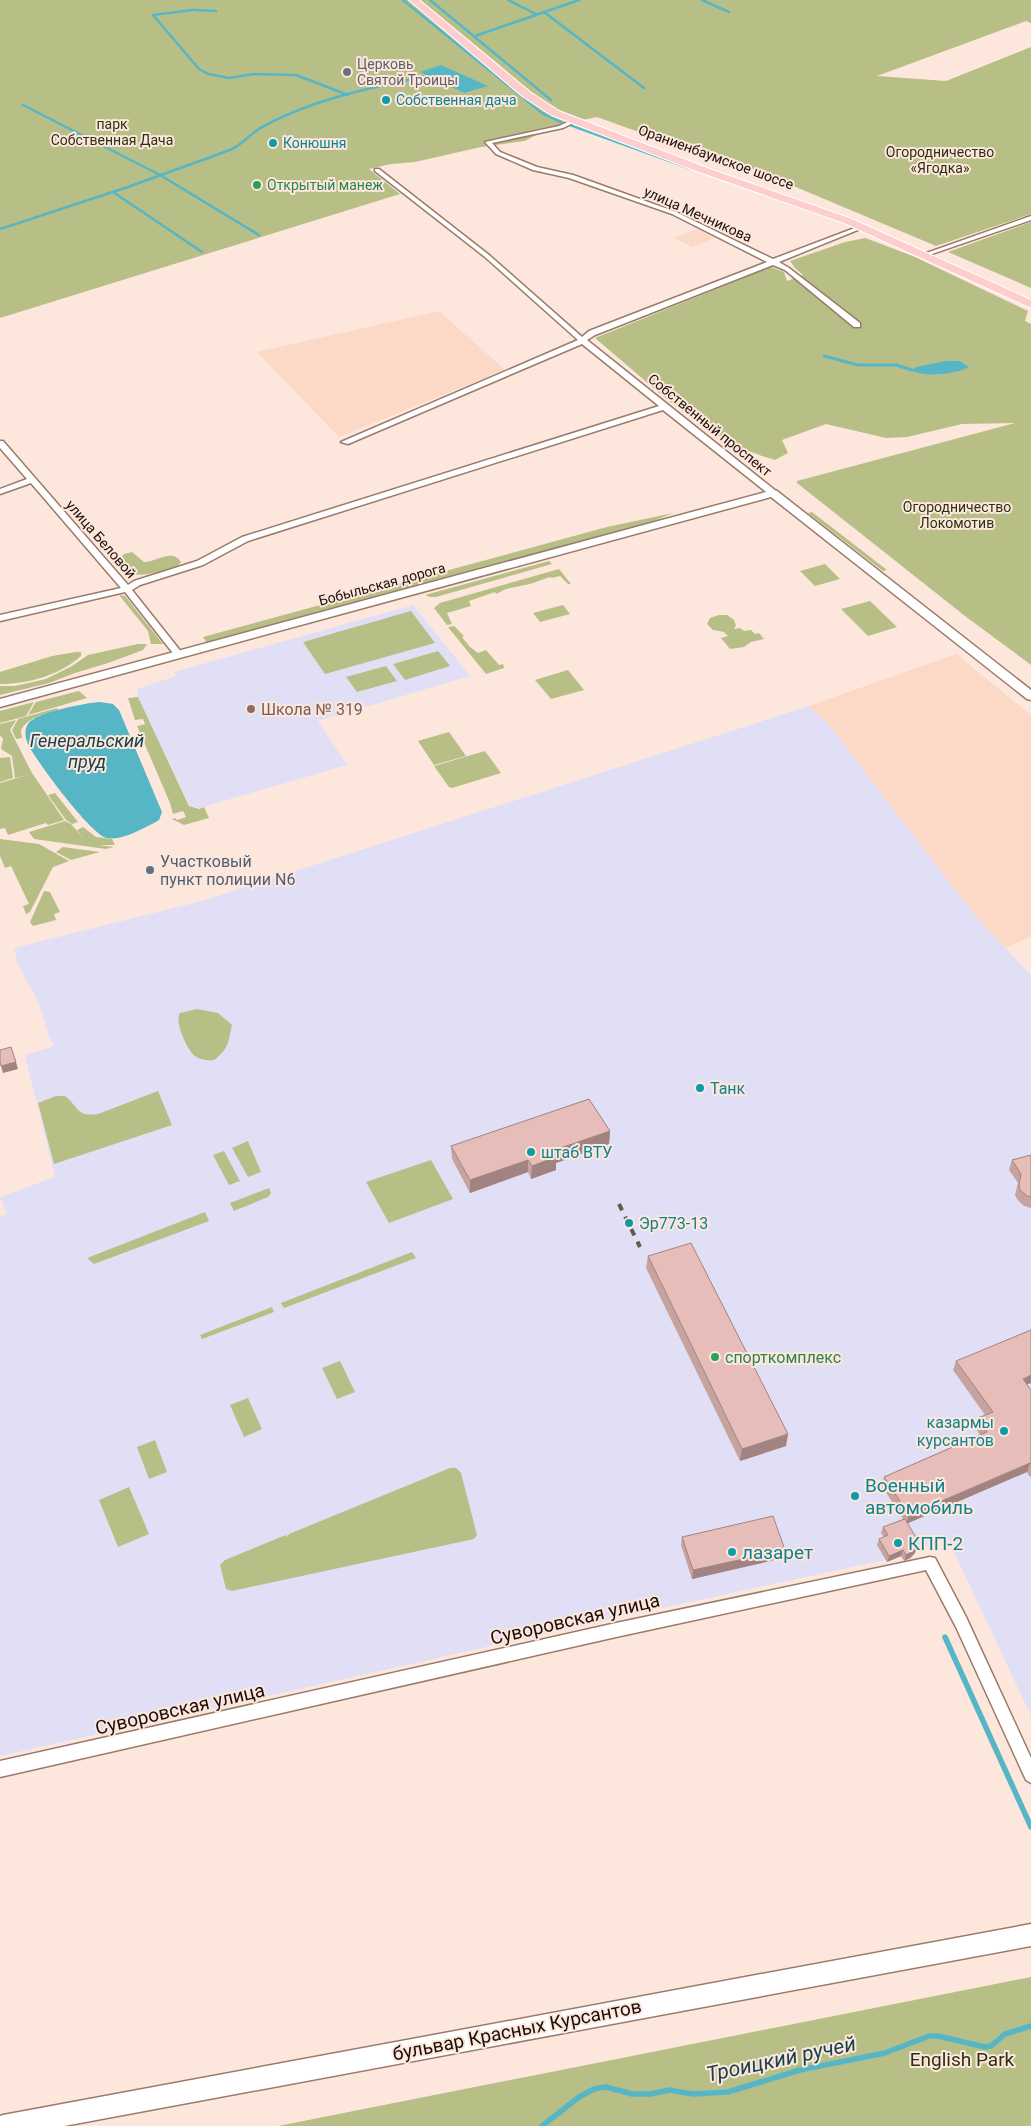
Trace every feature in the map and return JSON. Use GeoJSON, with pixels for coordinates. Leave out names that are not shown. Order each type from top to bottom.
{"type":"FeatureCollection","features":[{"type":"Feature","properties":{"kind":"main road","name":"Ораниенбаумское шоссе"},"geometry":{"type":"LineString","coordinates":[[414,0],[542,106],[574,121],[862,226],[1031,304]]}},
{"type":"Feature","properties":{"kind":"street","name":"улица Мечникова"},"geometry":{"type":"LineString","coordinates":[[574,121],[561,126],[488,142],[498,153],[514,161],[535,169],[571,176],[674,213],[787,269],[857,325]]}},
{"type":"Feature","properties":{"kind":"street","name":"Собственный проспект"},"geometry":{"type":"LineString","coordinates":[[377,170],[487,256],[582,340],[664,407],[1031,696]]}},
{"type":"Feature","properties":{"kind":"street"},"geometry":{"type":"LineString","coordinates":[[924,255],[1031,218]]}},
{"type":"Feature","properties":{"kind":"street"},"geometry":{"type":"LineString","coordinates":[[345,442],[568,349],[592,333],[774,263],[862,226]]}},
{"type":"Feature","properties":{"kind":"street"},"geometry":{"type":"LineString","coordinates":[[0,618],[127,590],[137,583],[212,558],[245,539],[664,407]]}},
{"type":"Feature","properties":{"kind":"street","name":"улица Беловой"},"geometry":{"type":"LineString","coordinates":[[0,443],[127,590],[179,655]]}},
{"type":"Feature","properties":{"kind":"street"},"geometry":{"type":"LineString","coordinates":[[0,492],[32,480]]}},
{"type":"Feature","properties":{"kind":"street","name":"Бобыльская дорога"},"geometry":{"type":"LineString","coordinates":[[0,703],[773,493]]}},
{"type":"Feature","properties":{"kind":"street","name":"Суворовская улица"},"geometry":{"type":"LineString","coordinates":[[0,1769],[607,1632],[930,1563],[961,1622],[1031,1774]]}},
{"type":"Feature","properties":{"kind":"street","name":"бульвар Красных Курсантов"},"geometry":{"type":"LineString","coordinates":[[3,2126],[1031,1935]]}},
{"type":"Feature","properties":{"kind":"shaded area"},"geometry":{"type":"Polygon","coordinates":[[[697,229],[715,238],[692,247],[674,238],[697,229]]]}},
{"type":"Feature","properties":{"kind":"shaded area"},"geometry":{"type":"Polygon","coordinates":[[[439,311],[505,370],[339,437],[257,352],[439,311]]]}},
{"type":"Feature","properties":{"kind":"shaded area","name":"Школа № 319"},"geometry":{"type":"Polygon","coordinates":[[[413,605],[470,676],[318,721],[347,765],[199,808],[190,806],[138,697],[137,689],[176,676],[174,672],[413,605]]]}},
{"type":"Feature","properties":{"kind":"shaded area"},"geometry":{"type":"Polygon","coordinates":[[[956,654],[1031,715],[1031,936],[1006,948],[976,917],[828,724],[809,706],[956,654]]]}},
{"type":"Feature","properties":{"kind":"shaded area"},"geometry":{"type":"Polygon","coordinates":[[[809,706],[828,724],[976,917],[1031,975],[1031,1716],[947,1537],[915,1551],[912,1558],[904,1561],[901,1556],[887,1562],[885,1560],[630,1615],[0,1756],[0,1217],[7,1214],[0,1197],[55,1177],[25,1055],[55,1046],[50,1039],[38,1001],[18,965],[14,948],[202,901],[809,706]]]}},
{"type":"Feature","properties":{"kind":"green space"},"geometry":{"type":"Polygon","coordinates":[[[0,0],[1031,0],[1031,23],[1026,21],[877,76],[946,81],[1031,47],[1031,214],[936,246],[694,144],[683,148],[597,117],[534,130],[538,134],[525,141],[481,147],[415,162],[391,164],[369,169],[400,194],[0,318],[0,0]]]}},
{"type":"Feature","properties":{"kind":"green space"},"geometry":{"type":"Polygon","coordinates":[[[1031,222],[1031,288],[948,252],[1031,222]]]}},
{"type":"Feature","properties":{"kind":"green space","name":"Огородничество Локомотив"},"geometry":{"type":"Polygon","coordinates":[[[865,238],[913,256],[1028,311],[1025,321],[1031,324],[1031,665],[965,616],[797,483],[797,481],[1015,423],[962,424],[907,437],[886,438],[826,424],[782,440],[788,453],[775,460],[726,440],[702,425],[679,409],[595,338],[771,267],[784,272],[787,281],[803,275],[790,261],[845,242],[865,238]]]}},
{"type":"Feature","properties":{"kind":"green space"},"geometry":{"type":"Polygon","coordinates":[[[812,512],[887,570],[883,571],[808,513],[812,512]]]}},
{"type":"Feature","properties":{"kind":"green space"},"geometry":{"type":"Polygon","coordinates":[[[673,513],[654,521],[207,643],[203,637],[607,527],[673,513]]]}},
{"type":"Feature","properties":{"kind":"green space"},"geometry":{"type":"Polygon","coordinates":[[[132,552],[144,562],[173,556],[181,562],[178,566],[162,571],[137,575],[129,573],[118,560],[124,554],[132,552]]]}},
{"type":"Feature","properties":{"kind":"green space"},"geometry":{"type":"Polygon","coordinates":[[[549,561],[552,564],[436,597],[425,595],[549,561]]]}},
{"type":"Feature","properties":{"kind":"green space"},"geometry":{"type":"Polygon","coordinates":[[[825,564],[840,579],[815,586],[800,571],[825,564]]]}},
{"type":"Feature","properties":{"kind":"green space"},"geometry":{"type":"Polygon","coordinates":[[[559,569],[571,584],[568,584],[560,576],[550,577],[506,589],[496,594],[495,592],[469,601],[471,606],[447,613],[452,624],[447,625],[434,608],[440,603],[559,569]]]}},
{"type":"Feature","properties":{"kind":"green space"},"geometry":{"type":"Polygon","coordinates":[[[119,595],[125,596],[163,644],[151,644],[148,631],[119,595]]]}},
{"type":"Feature","properties":{"kind":"green space"},"geometry":{"type":"Polygon","coordinates":[[[870,601],[897,627],[868,636],[841,609],[870,601]]]}},
{"type":"Feature","properties":{"kind":"green space"},"geometry":{"type":"Polygon","coordinates":[[[563,605],[570,614],[540,622],[533,613],[563,605]]]}},
{"type":"Feature","properties":{"kind":"green space"},"geometry":{"type":"Polygon","coordinates":[[[411,611],[435,643],[325,674],[303,642],[411,611]]]}},
{"type":"Feature","properties":{"kind":"green space"},"geometry":{"type":"Polygon","coordinates":[[[727,615],[734,620],[736,625],[734,629],[751,630],[755,634],[759,633],[764,639],[751,642],[744,647],[730,649],[721,638],[728,636],[724,632],[713,630],[707,624],[710,618],[727,615]]]}},
{"type":"Feature","properties":{"kind":"green space"},"geometry":{"type":"Polygon","coordinates":[[[454,626],[464,636],[462,637],[470,647],[478,653],[486,650],[499,665],[503,664],[504,668],[486,674],[448,627],[454,626]]]}},
{"type":"Feature","properties":{"kind":"green space"},"geometry":{"type":"Polygon","coordinates":[[[138,644],[147,644],[143,650],[108,663],[49,683],[0,695],[0,686],[15,686],[46,679],[72,666],[88,655],[138,644]]]}},
{"type":"Feature","properties":{"kind":"green space"},"geometry":{"type":"Polygon","coordinates":[[[438,651],[450,666],[405,680],[393,664],[438,651]]]}},
{"type":"Feature","properties":{"kind":"green space"},"geometry":{"type":"Polygon","coordinates":[[[81,652],[81,656],[53,673],[33,680],[0,684],[0,672],[52,656],[81,652]]]}},
{"type":"Feature","properties":{"kind":"green space"},"geometry":{"type":"Polygon","coordinates":[[[386,666],[397,681],[357,692],[346,677],[386,666]]]}},
{"type":"Feature","properties":{"kind":"green space"},"geometry":{"type":"Polygon","coordinates":[[[568,670],[584,690],[551,699],[535,680],[568,670]]]}},
{"type":"Feature","properties":{"kind":"green space"},"geometry":{"type":"Polygon","coordinates":[[[79,691],[87,698],[28,715],[36,702],[79,691]]]}},
{"type":"Feature","properties":{"kind":"green space"},"geometry":{"type":"Polygon","coordinates":[[[138,697],[189,806],[199,809],[204,807],[209,818],[184,825],[172,819],[175,818],[177,820],[186,817],[183,811],[173,814],[137,726],[145,724],[143,719],[135,720],[128,698],[138,697]]]}},
{"type":"Feature","properties":{"kind":"green space"},"geometry":{"type":"Polygon","coordinates":[[[34,702],[26,716],[0,723],[0,711],[34,702]]]}},
{"type":"Feature","properties":{"kind":"green space"},"geometry":{"type":"Polygon","coordinates":[[[57,708],[58,710],[28,722],[21,730],[22,738],[16,739],[12,730],[18,719],[57,708]]]}},
{"type":"Feature","properties":{"kind":"green space"},"geometry":{"type":"Polygon","coordinates":[[[16,720],[10,730],[32,773],[64,820],[48,825],[46,823],[8,835],[5,828],[0,829],[0,783],[27,775],[15,778],[12,756],[1,749],[3,739],[0,735],[0,724],[16,720]]]}},
{"type":"Feature","properties":{"kind":"green space"},"geometry":{"type":"Polygon","coordinates":[[[449,732],[466,756],[434,765],[418,741],[449,732]]]}},
{"type":"Feature","properties":{"kind":"green space"},"geometry":{"type":"Polygon","coordinates":[[[485,751],[501,773],[452,788],[449,787],[434,766],[485,751]]]}},
{"type":"Feature","properties":{"kind":"green space"},"geometry":{"type":"Polygon","coordinates":[[[10,757],[13,778],[0,782],[0,758],[10,757]]]}},
{"type":"Feature","properties":{"kind":"green space"},"geometry":{"type":"Polygon","coordinates":[[[55,793],[78,822],[72,824],[66,820],[48,795],[55,793]]]}},
{"type":"Feature","properties":{"kind":"green space"},"geometry":{"type":"Polygon","coordinates":[[[65,821],[71,824],[84,839],[77,830],[83,827],[96,837],[112,839],[115,845],[98,845],[114,847],[106,849],[34,839],[29,832],[65,821]]]}},
{"type":"Feature","properties":{"kind":"green space"},"geometry":{"type":"Polygon","coordinates":[[[0,839],[39,844],[69,861],[53,867],[30,912],[26,914],[23,906],[29,904],[11,866],[5,868],[0,856],[0,839]]]}},
{"type":"Feature","properties":{"kind":"green space"},"geometry":{"type":"Polygon","coordinates":[[[63,847],[100,852],[71,860],[56,852],[63,847]]]}},
{"type":"Feature","properties":{"kind":"green space"},"geometry":{"type":"Polygon","coordinates":[[[44,891],[50,892],[60,912],[54,914],[56,920],[33,926],[30,922],[44,891]]]}},
{"type":"Feature","properties":{"kind":"green space"},"geometry":{"type":"Polygon","coordinates":[[[197,1009],[218,1013],[232,1025],[229,1041],[225,1049],[214,1060],[204,1060],[195,1056],[188,1048],[180,1029],[180,1013],[197,1009]]]}},
{"type":"Feature","properties":{"kind":"green space"},"geometry":{"type":"Polygon","coordinates":[[[158,1091],[172,1125],[54,1164],[38,1103],[56,1096],[65,1096],[82,1113],[91,1115],[158,1091]]]}},
{"type":"Feature","properties":{"kind":"green space"},"geometry":{"type":"Polygon","coordinates":[[[248,1141],[261,1172],[248,1177],[232,1148],[248,1141]]]}},
{"type":"Feature","properties":{"kind":"green space"},"geometry":{"type":"Polygon","coordinates":[[[224,1151],[240,1181],[229,1185],[213,1155],[224,1151]]]}},
{"type":"Feature","properties":{"kind":"green space"},"geometry":{"type":"Polygon","coordinates":[[[431,1160],[453,1199],[389,1223],[366,1182],[431,1160]]]}},
{"type":"Feature","properties":{"kind":"green space"},"geometry":{"type":"Polygon","coordinates":[[[269,1188],[271,1193],[268,1197],[234,1211],[230,1203],[269,1188]]]}},
{"type":"Feature","properties":{"kind":"green space"},"geometry":{"type":"Polygon","coordinates":[[[205,1212],[209,1221],[94,1264],[87,1258],[205,1212]]]}},
{"type":"Feature","properties":{"kind":"green space"},"geometry":{"type":"Polygon","coordinates":[[[412,1252],[416,1258],[284,1308],[281,1303],[412,1252]]]}},
{"type":"Feature","properties":{"kind":"green space"},"geometry":{"type":"Polygon","coordinates":[[[272,1307],[274,1312],[202,1339],[200,1335],[272,1307]]]}},
{"type":"Feature","properties":{"kind":"green space"},"geometry":{"type":"Polygon","coordinates":[[[340,1361],[355,1392],[337,1399],[322,1368],[340,1361]]]}},
{"type":"Feature","properties":{"kind":"green space"},"geometry":{"type":"Polygon","coordinates":[[[248,1398],[262,1429],[244,1437],[230,1405],[248,1398]]]}},
{"type":"Feature","properties":{"kind":"green space"},"geometry":{"type":"Polygon","coordinates":[[[155,1440],[167,1472],[149,1479],[137,1447],[155,1440]]]}},
{"type":"Feature","properties":{"kind":"green space"},"geometry":{"type":"Polygon","coordinates":[[[450,1468],[456,1468],[461,1473],[477,1535],[474,1539],[232,1591],[226,1589],[220,1565],[225,1560],[286,1535],[287,1537],[289,1534],[450,1468]]]}},
{"type":"Feature","properties":{"kind":"green space"},"geometry":{"type":"Polygon","coordinates":[[[129,1487],[149,1534],[118,1547],[99,1500],[129,1487]]]}},
{"type":"Feature","properties":{"kind":"green space","name":"English Park"},"geometry":{"type":"Polygon","coordinates":[[[1031,1977],[1031,2126],[278,2126],[1031,1977]]]}},
{"type":"Feature","properties":{"kind":"water"},"geometry":{"type":"Polygon","coordinates":[[[441,65],[488,86],[464,93],[420,72],[441,65]]]}},
{"type":"Feature","properties":{"kind":"water"},"geometry":{"type":"Polygon","coordinates":[[[946,361],[960,361],[969,367],[956,372],[940,374],[923,374],[912,370],[916,367],[946,361]]]}},
{"type":"Feature","properties":{"kind":"water","name":"Генеральский пруд"},"geometry":{"type":"Polygon","coordinates":[[[100,702],[113,704],[119,710],[162,812],[159,820],[119,838],[107,838],[90,825],[42,767],[26,738],[28,724],[40,716],[73,706],[100,702]]]}},
{"type":"Feature","properties":{"kind":"building"},"geometry":{"type":"Polygon","coordinates":[[[11,1047],[16,1062],[1,1066],[0,1050],[11,1047]]]}},
{"type":"Feature","properties":{"kind":"building","name":"штаб ВТУ"},"geometry":{"type":"Polygon","coordinates":[[[589,1099],[610,1131],[552,1151],[556,1157],[532,1166],[528,1160],[470,1180],[451,1146],[589,1099]]]}},
{"type":"Feature","properties":{"kind":"building"},"geometry":{"type":"Polygon","coordinates":[[[1031,1155],[1031,1197],[1020,1190],[1021,1174],[1012,1160],[1031,1155]]]}},
{"type":"Feature","properties":{"kind":"building","name":"спорткомплекс"},"geometry":{"type":"Polygon","coordinates":[[[691,1243],[788,1434],[742,1449],[648,1256],[691,1243]]]}},
{"type":"Feature","properties":{"kind":"building","name":"казармы курсантов"},"geometry":{"type":"Polygon","coordinates":[[[1031,1330],[1031,1375],[1023,1379],[1031,1390],[1031,1464],[909,1515],[884,1477],[987,1432],[978,1418],[993,1412],[956,1361],[1031,1330]]]}},
{"type":"Feature","properties":{"kind":"building","name":"лазарет"},"geometry":{"type":"Polygon","coordinates":[[[773,1516],[785,1550],[693,1570],[682,1537],[773,1516]]]}},
{"type":"Feature","properties":{"kind":"building","name":"КПП-2"},"geometry":{"type":"Polygon","coordinates":[[[905,1519],[917,1539],[917,1547],[906,1555],[903,1550],[889,1556],[879,1539],[888,1535],[883,1527],[905,1519]]]}},
{"type":"Feature","properties":{"kind":"waterway"},"geometry":{"type":"LineString","coordinates":[[403,0],[542,113],[561,122]]}},
{"type":"Feature","properties":{"kind":"waterway"},"geometry":{"type":"LineString","coordinates":[[430,0],[551,100]]}},
{"type":"Feature","properties":{"kind":"waterway"},"geometry":{"type":"LineString","coordinates":[[508,0],[536,14]]}},
{"type":"Feature","properties":{"kind":"waterway"},"geometry":{"type":"LineString","coordinates":[[544,12],[579,0]]}},
{"type":"Feature","properties":{"kind":"waterway"},"geometry":{"type":"LineString","coordinates":[[702,0],[729,12]]}},
{"type":"Feature","properties":{"kind":"waterway"},"geometry":{"type":"LineString","coordinates":[[192,10],[153,15],[199,69],[208,74],[229,78],[254,74],[296,75],[346,94]]}},
{"type":"Feature","properties":{"kind":"waterway"},"geometry":{"type":"LineString","coordinates":[[194,10],[216,11]]}},
{"type":"Feature","properties":{"kind":"waterway"},"geometry":{"type":"LineString","coordinates":[[475,36],[544,12]]}},
{"type":"Feature","properties":{"kind":"waterway"},"geometry":{"type":"LineString","coordinates":[[544,12],[644,88]]}},
{"type":"Feature","properties":{"kind":"waterway"},"geometry":{"type":"LineString","coordinates":[[346,94],[428,76]]}},
{"type":"Feature","properties":{"kind":"waterway"},"geometry":{"type":"LineString","coordinates":[[160,175],[230,150],[259,129],[303,108],[346,94]]}},
{"type":"Feature","properties":{"kind":"waterway"},"geometry":{"type":"LineString","coordinates":[[23,105],[160,175]]}},
{"type":"Feature","properties":{"kind":"waterway"},"geometry":{"type":"LineString","coordinates":[[570,125],[689,168]]}},
{"type":"Feature","properties":{"kind":"waterway"},"geometry":{"type":"LineString","coordinates":[[0,229],[160,175]]}},
{"type":"Feature","properties":{"kind":"waterway"},"geometry":{"type":"LineString","coordinates":[[160,175],[259,235]]}},
{"type":"Feature","properties":{"kind":"waterway"},"geometry":{"type":"LineString","coordinates":[[113,192],[202,252]]}},
{"type":"Feature","properties":{"kind":"waterway"},"geometry":{"type":"LineString","coordinates":[[824,356],[858,365],[896,365],[912,370]]}},
{"type":"Feature","properties":{"kind":"waterway"},"geometry":{"type":"LineString","coordinates":[[945,1637],[1031,1827]]}},
{"type":"Feature","properties":{"kind":"waterway","name":"Троицкий ручей"},"geometry":{"type":"LineString","coordinates":[[542,2126],[579,2097],[594,2089],[606,2087],[632,2094],[651,2094],[669,2090],[693,2094],[728,2092],[800,2070],[885,2053],[929,2036],[938,2036],[985,2047],[991,2046],[1005,2034],[1031,2026]]}},
{"type":"Feature","properties":{"kind":"railway"},"geometry":{"type":"LineString","coordinates":[[619,1204],[640,1247]]}},
{"type":"Feature","properties":{"kind":"place","name":"Церковь Святой Троицы"},"geometry":{"type":"Point","coordinates":[347,72]}},
{"type":"Feature","properties":{"kind":"place","name":"Собственная дача"},"geometry":{"type":"Point","coordinates":[386,100]}},
{"type":"Feature","properties":{"kind":"place","name":"Конюшня"},"geometry":{"type":"Point","coordinates":[273,143]}},
{"type":"Feature","properties":{"kind":"place","name":"Открытый манеж"},"geometry":{"type":"Point","coordinates":[257,185]}},
{"type":"Feature","properties":{"kind":"place","name":"Школа № 319"},"geometry":{"type":"Point","coordinates":[251,709]}},
{"type":"Feature","properties":{"kind":"place","name":"Участковый пункт полиции N6"},"geometry":{"type":"Point","coordinates":[150,870]}},
{"type":"Feature","properties":{"kind":"place","name":"Танк"},"geometry":{"type":"Point","coordinates":[700,1088]}},
{"type":"Feature","properties":{"kind":"place","name":"штаб ВТУ"},"geometry":{"type":"Point","coordinates":[531,1152]}},
{"type":"Feature","properties":{"kind":"place","name":"Эр773-13"},"geometry":{"type":"Point","coordinates":[629,1223]}},
{"type":"Feature","properties":{"kind":"place","name":"спорткомплекс"},"geometry":{"type":"Point","coordinates":[715,1357]}},
{"type":"Feature","properties":{"kind":"place","name":"казармы курсантов"},"geometry":{"type":"Point","coordinates":[1004,1431]}},
{"type":"Feature","properties":{"kind":"place","name":"Военный автомобиль"},"geometry":{"type":"Point","coordinates":[855,1496]}},
{"type":"Feature","properties":{"kind":"place","name":"КПП-2"},"geometry":{"type":"Point","coordinates":[898,1543]}},
{"type":"Feature","properties":{"kind":"place","name":"лазарет"},"geometry":{"type":"Point","coordinates":[732,1552]}},
{"type":"Feature","properties":{"kind":"park label","name":"парк Собственная Дача"},"geometry":{"type":"Point","coordinates":[112,132]}},
{"type":"Feature","properties":{"kind":"park label","name":"Огородничество «Ягодка»"},"geometry":{"type":"Point","coordinates":[940,160]}}]}
